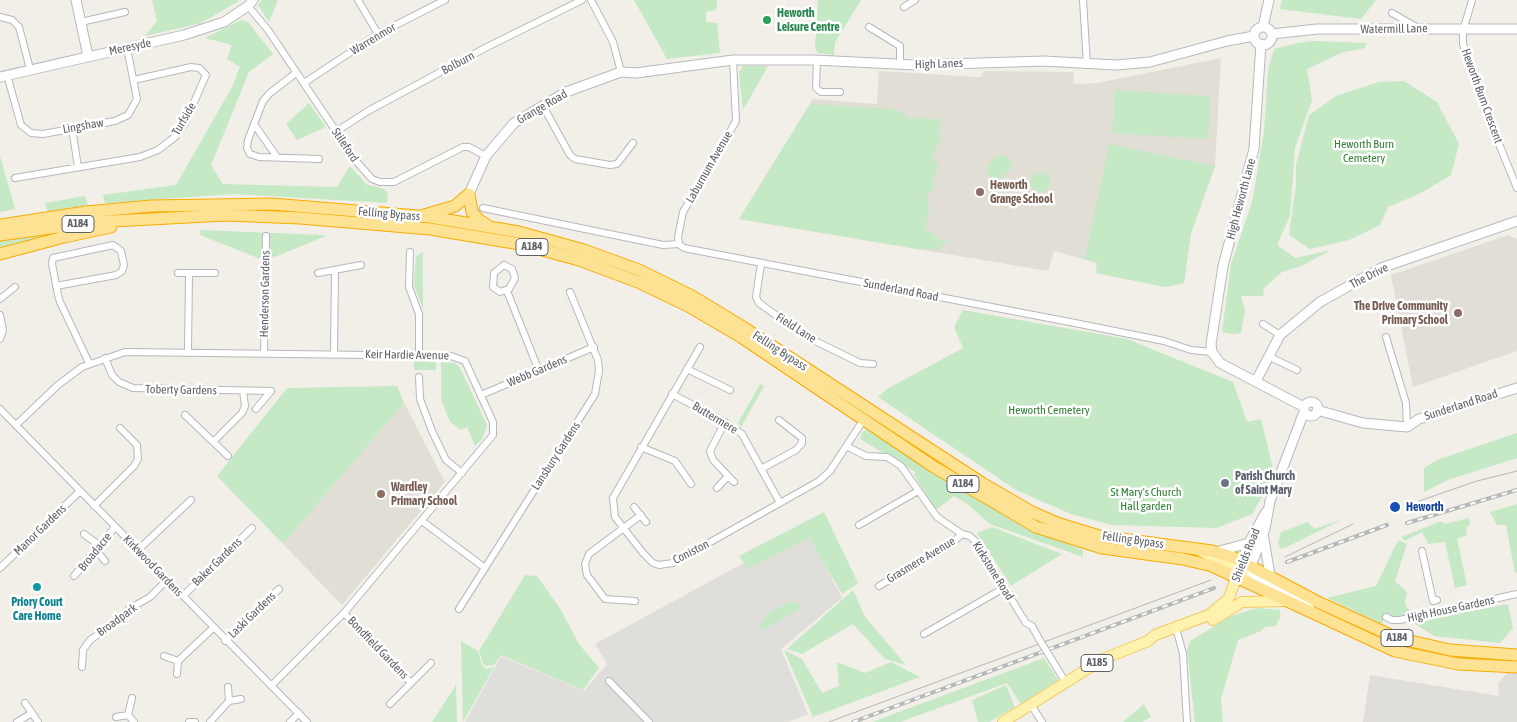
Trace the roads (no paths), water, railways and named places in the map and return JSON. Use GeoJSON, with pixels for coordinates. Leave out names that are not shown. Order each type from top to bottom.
{"type":"FeatureCollection","features":[{"type":"Feature","properties":{"kind":"highway"},"geometry":{"type":"LineString","coordinates":[[418,216],[455,206],[469,194]]}},
{"type":"Feature","properties":{"kind":"highway"},"geometry":{"type":"LineString","coordinates":[[469,194],[472,212],[479,220],[491,228]]}},
{"type":"Feature","properties":{"kind":"highway","name":"Felling Bypass"},"geometry":{"type":"LineString","coordinates":[[0,225],[86,212],[151,206],[272,204],[418,216],[519,232],[584,250],[639,270],[692,296],[743,327],[982,483],[1032,512],[1099,536],[1214,551],[1288,601],[1382,646],[1412,655],[1458,664],[1517,667]]}},
{"type":"Feature","properties":{"kind":"highway","name":"Felling Bypass"},"geometry":{"type":"LineString","coordinates":[[0,235],[94,222],[157,217],[226,215],[300,218],[430,229],[520,244],[579,260],[638,282],[688,306],[741,337],[934,467],[1036,526],[1102,548],[1194,560],[1270,575],[1320,603],[1397,638],[1450,650],[1517,655]]}},
{"type":"Feature","properties":{"kind":"highway"},"geometry":{"type":"LineString","coordinates":[[0,254],[64,236],[157,217]]}},
{"type":"Feature","properties":{"kind":"highway"},"geometry":{"type":"LineString","coordinates":[[1142,542],[1163,539],[1191,541],[1200,543],[1214,551]]}},
{"type":"Feature","properties":{"kind":"main road"},"geometry":{"type":"LineString","coordinates":[[1197,549],[1209,557],[1244,571]]}},
{"type":"Feature","properties":{"kind":"main road","name":"Shields Road"},"geometry":{"type":"LineString","coordinates":[[1177,631],[1210,615],[1225,604],[1244,571]]}},
{"type":"Feature","properties":{"kind":"main road","name":"Shields Road"},"geometry":{"type":"LineString","coordinates":[[1237,604],[1244,571]]}},
{"type":"Feature","properties":{"kind":"main road","name":"A185"},"geometry":{"type":"LineString","coordinates":[[1003,722],[1103,659],[1148,641],[1155,635],[1211,621],[1237,604],[1253,600],[1288,601]]}},
{"type":"Feature","properties":{"kind":"street"},"geometry":{"type":"LineString","coordinates":[[76,0],[88,56]]}},
{"type":"Feature","properties":{"kind":"street"},"geometry":{"type":"LineString","coordinates":[[358,0],[378,34]]}},
{"type":"Feature","properties":{"kind":"street","name":"Warrenmor"},"geometry":{"type":"LineString","coordinates":[[304,83],[378,34],[445,0]]}},
{"type":"Feature","properties":{"kind":"street","name":"Bolburn"},"geometry":{"type":"LineString","coordinates":[[337,131],[368,111],[479,51],[582,0]]}},
{"type":"Feature","properties":{"kind":"street"},"geometry":{"type":"LineString","coordinates":[[591,0],[613,42],[621,72]]}},
{"type":"Feature","properties":{"kind":"street"},"geometry":{"type":"LineString","coordinates":[[904,7],[915,0]]}},
{"type":"Feature","properties":{"kind":"street"},"geometry":{"type":"LineString","coordinates":[[1083,0],[1087,65]]}},
{"type":"Feature","properties":{"kind":"street"},"geometry":{"type":"LineString","coordinates":[[1263,27],[1269,0]]}},
{"type":"Feature","properties":{"kind":"street"},"geometry":{"type":"LineString","coordinates":[[1463,30],[1472,0]]}},
{"type":"Feature","properties":{"kind":"street","name":"Stileford"},"geometry":{"type":"LineString","coordinates":[[250,3],[366,175],[380,182],[390,183],[405,178],[463,147],[469,147],[486,156]]}},
{"type":"Feature","properties":{"kind":"street","name":"Meresyde"},"geometry":{"type":"LineString","coordinates":[[4,76],[184,36],[224,22],[250,3]]}},
{"type":"Feature","properties":{"kind":"street"},"geometry":{"type":"LineString","coordinates":[[81,22],[125,12]]}},
{"type":"Feature","properties":{"kind":"street"},"geometry":{"type":"LineString","coordinates":[[1392,13],[1421,30]]}},
{"type":"Feature","properties":{"kind":"street"},"geometry":{"type":"LineString","coordinates":[[0,17],[12,20],[19,27],[30,69]]}},
{"type":"Feature","properties":{"kind":"street"},"geometry":{"type":"LineString","coordinates":[[869,27],[900,46],[900,65]]}},
{"type":"Feature","properties":{"kind":"street"},"geometry":{"type":"LineString","coordinates":[[1263,27],[1268,28],[1272,34],[1270,42],[1261,44],[1254,36],[1257,30],[1263,27]]}},
{"type":"Feature","properties":{"kind":"street","name":"Watermill Lane"},"geometry":{"type":"LineString","coordinates":[[1272,34],[1317,29],[1517,29]]}},
{"type":"Feature","properties":{"kind":"street","name":"Heworth Burn Crescent"},"geometry":{"type":"LineString","coordinates":[[1463,30],[1463,44],[1490,122],[1517,188]]}},
{"type":"Feature","properties":{"kind":"street","name":"High Lanes"},"geometry":{"type":"LineString","coordinates":[[621,72],[636,73],[732,60],[817,60],[900,65],[1044,61],[1087,65],[1150,62],[1187,54],[1227,41],[1254,36]]}},
{"type":"Feature","properties":{"kind":"street","name":"High Heworth Lane"},"geometry":{"type":"LineString","coordinates":[[1212,352],[1211,344],[1223,266],[1254,149],[1261,44]]}},
{"type":"Feature","properties":{"kind":"street","name":"Lingshaw"},"geometry":{"type":"LineString","coordinates":[[4,76],[24,128],[39,134],[115,121],[128,115],[137,99],[127,48]]}},
{"type":"Feature","properties":{"kind":"street","name":"Laburnum Avenue"},"geometry":{"type":"LineString","coordinates":[[679,244],[678,237],[683,212],[736,121],[732,60]]}},
{"type":"Feature","properties":{"kind":"street"},"geometry":{"type":"LineString","coordinates":[[817,60],[816,88],[822,92],[840,92]]}},
{"type":"Feature","properties":{"kind":"street","name":"Turfside"},"geometry":{"type":"LineString","coordinates":[[16,178],[140,156],[164,147],[175,137],[184,124],[206,75],[199,68],[190,67],[134,80]]}},
{"type":"Feature","properties":{"kind":"street","name":"Grange Road"},"geometry":{"type":"LineString","coordinates":[[469,194],[486,156],[514,123],[566,92],[621,72]]}},
{"type":"Feature","properties":{"kind":"street"},"geometry":{"type":"LineString","coordinates":[[296,73],[270,93],[263,101],[248,140],[247,148],[250,154],[259,157],[319,159]]}},
{"type":"Feature","properties":{"kind":"street"},"geometry":{"type":"LineString","coordinates":[[543,106],[570,155],[575,159],[617,164],[633,143]]}},
{"type":"Feature","properties":{"kind":"street"},"geometry":{"type":"LineString","coordinates":[[254,124],[277,158]]}},
{"type":"Feature","properties":{"kind":"street"},"geometry":{"type":"LineString","coordinates":[[72,128],[78,167]]}},
{"type":"Feature","properties":{"kind":"street","name":"Sunderland Road"},"geometry":{"type":"LineString","coordinates":[[483,208],[663,245],[679,244],[684,248],[761,264],[1075,323],[1164,342],[1191,350],[1212,352]]}},
{"type":"Feature","properties":{"kind":"street","name":"The Drive"},"geometry":{"type":"LineString","coordinates":[[1256,381],[1280,335],[1320,302],[1381,268],[1517,221]]}},
{"type":"Feature","properties":{"kind":"street","name":"Henderson Gardens"},"geometry":{"type":"LineString","coordinates":[[264,353],[266,236]]}},
{"type":"Feature","properties":{"kind":"street"},"geometry":{"type":"LineString","coordinates":[[56,286],[116,275],[122,271],[124,265],[121,251],[113,245],[53,258],[56,286],[62,308],[89,363]]}},
{"type":"Feature","properties":{"kind":"street"},"geometry":{"type":"LineString","coordinates":[[410,252],[409,286],[419,314],[419,355]]}},
{"type":"Feature","properties":{"kind":"street","name":"Field Lane"},"geometry":{"type":"LineString","coordinates":[[761,264],[756,297],[759,304],[805,336],[860,363],[873,364]]}},
{"type":"Feature","properties":{"kind":"street"},"geometry":{"type":"LineString","coordinates":[[318,273],[361,265]]}},
{"type":"Feature","properties":{"kind":"street"},"geometry":{"type":"LineString","coordinates":[[334,354],[335,270]]}},
{"type":"Feature","properties":{"kind":"street"},"geometry":{"type":"LineString","coordinates":[[178,273],[215,273]]}},
{"type":"Feature","properties":{"kind":"street"},"geometry":{"type":"LineString","coordinates":[[188,352],[189,273]]}},
{"type":"Feature","properties":{"kind":"street"},"geometry":{"type":"LineString","coordinates":[[0,299],[15,287]]}},
{"type":"Feature","properties":{"kind":"street"},"geometry":{"type":"LineString","coordinates":[[507,290],[539,370]]}},
{"type":"Feature","properties":{"kind":"street","name":"Lansbury Gardens"},"geometry":{"type":"LineString","coordinates":[[459,609],[590,403],[599,371],[594,347],[570,292]]}},
{"type":"Feature","properties":{"kind":"street"},"geometry":{"type":"LineString","coordinates":[[0,315],[4,330],[0,339]]}},
{"type":"Feature","properties":{"kind":"street"},"geometry":{"type":"LineString","coordinates":[[1263,324],[1280,335]]}},
{"type":"Feature","properties":{"kind":"street"},"geometry":{"type":"LineString","coordinates":[[1212,352],[1220,363],[1309,411],[1363,422],[1407,427],[1406,404],[1386,338]]}},
{"type":"Feature","properties":{"kind":"street","name":"Webb Gardens"},"geometry":{"type":"LineString","coordinates":[[481,395],[594,347]]}},
{"type":"Feature","properties":{"kind":"street","name":"Coniston"},"geometry":{"type":"LineString","coordinates":[[700,347],[613,498],[613,511],[623,527],[648,559],[659,565],[673,562],[825,477],[869,410]]}},
{"type":"Feature","properties":{"kind":"street","name":"Keir Hardie Avenue"},"geometry":{"type":"LineString","coordinates":[[16,425],[58,385],[89,363],[138,351],[419,355],[461,358],[467,365],[493,422],[495,431],[491,440],[344,613],[271,686]]}},
{"type":"Feature","properties":{"kind":"street"},"geometry":{"type":"LineString","coordinates":[[1268,356],[1297,370]]}},
{"type":"Feature","properties":{"kind":"street","name":"Toberty Gardens"},"geometry":{"type":"LineString","coordinates":[[105,358],[112,375],[119,382],[133,388],[272,392],[256,409]]}},
{"type":"Feature","properties":{"kind":"street"},"geometry":{"type":"LineString","coordinates":[[687,369],[730,390]]}},
{"type":"Feature","properties":{"kind":"street"},"geometry":{"type":"LineString","coordinates":[[419,377],[420,399],[432,432],[446,460],[462,474]]}},
{"type":"Feature","properties":{"kind":"street","name":"Sunderland Road"},"geometry":{"type":"LineString","coordinates":[[1407,427],[1419,419],[1517,388]]}},
{"type":"Feature","properties":{"kind":"street"},"geometry":{"type":"LineString","coordinates":[[214,442],[242,413],[245,406],[244,391]]}},
{"type":"Feature","properties":{"kind":"street","name":"Buttermere"},"geometry":{"type":"LineString","coordinates":[[672,394],[725,422],[742,434],[780,503]]}},
{"type":"Feature","properties":{"kind":"street","name":"Kirkwood Gardens"},"geometry":{"type":"LineString","coordinates":[[0,410],[225,641],[307,722]]}},
{"type":"Feature","properties":{"kind":"street","name":"Shields Road"},"geometry":{"type":"LineString","coordinates":[[1244,571],[1250,543],[1268,507],[1290,448],[1309,411]]}},
{"type":"Feature","properties":{"kind":"street","name":"Toberty Gardens"},"geometry":{"type":"LineString","coordinates":[[185,415],[228,456]]}},
{"type":"Feature","properties":{"kind":"street"},"geometry":{"type":"LineString","coordinates":[[761,469],[796,450],[802,443],[802,438],[780,420]]}},
{"type":"Feature","properties":{"kind":"street"},"geometry":{"type":"LineString","coordinates":[[725,422],[710,451],[713,460],[734,482]]}},
{"type":"Feature","properties":{"kind":"street"},"geometry":{"type":"LineString","coordinates":[[94,506],[134,466],[138,459],[137,446],[120,428]]}},
{"type":"Feature","properties":{"kind":"street","name":"Kirkstone Road"},"geometry":{"type":"LineString","coordinates":[[846,446],[866,456],[887,457],[901,466],[937,517],[977,542],[1026,623],[1032,626],[1066,683]]}},
{"type":"Feature","properties":{"kind":"street"},"geometry":{"type":"LineString","coordinates":[[641,447],[675,461],[691,484]]}},
{"type":"Feature","properties":{"kind":"street"},"geometry":{"type":"LineString","coordinates":[[717,488],[728,476]]}},
{"type":"Feature","properties":{"kind":"street","name":"Manor Gardens"},"geometry":{"type":"LineString","coordinates":[[0,568],[80,491]]}},
{"type":"Feature","properties":{"kind":"street"},"geometry":{"type":"LineString","coordinates":[[859,524],[918,491]]}},
{"type":"Feature","properties":{"kind":"street"},"geometry":{"type":"LineString","coordinates":[[138,550],[191,500]]}},
{"type":"Feature","properties":{"kind":"street"},"geometry":{"type":"LineString","coordinates":[[634,507],[646,522]]}},
{"type":"Feature","properties":{"kind":"street","name":"Shields Road"},"geometry":{"type":"LineString","coordinates":[[1244,571],[1263,534],[1268,507]]}},
{"type":"Feature","properties":{"kind":"street"},"geometry":{"type":"LineString","coordinates":[[635,601],[605,599],[585,570],[586,559],[589,554],[640,515]]}},
{"type":"Feature","properties":{"kind":"street"},"geometry":{"type":"LineString","coordinates":[[422,521],[485,568]]}},
{"type":"Feature","properties":{"kind":"street","name":"Broadacre"},"geometry":{"type":"LineString","coordinates":[[74,576],[115,527]]}},
{"type":"Feature","properties":{"kind":"street","name":"Baker Gardens"},"geometry":{"type":"LineString","coordinates":[[183,596],[252,528]]}},
{"type":"Feature","properties":{"kind":"street"},"geometry":{"type":"LineString","coordinates":[[84,534],[99,548],[105,561]]}},
{"type":"Feature","properties":{"kind":"street","name":"Grasmere Avenue"},"geometry":{"type":"LineString","coordinates":[[879,586],[950,545],[962,534]]}},
{"type":"Feature","properties":{"kind":"street"},"geometry":{"type":"LineString","coordinates":[[1263,534],[1270,575]]}},
{"type":"Feature","properties":{"kind":"street"},"geometry":{"type":"LineString","coordinates":[[1214,551],[1250,543]]}},
{"type":"Feature","properties":{"kind":"street"},"geometry":{"type":"LineString","coordinates":[[1422,551],[1432,601],[1437,600]]}},
{"type":"Feature","properties":{"kind":"street"},"geometry":{"type":"LineString","coordinates":[[1244,571],[1303,602],[1313,612]]}},
{"type":"Feature","properties":{"kind":"street","name":"Broadpark"},"geometry":{"type":"LineString","coordinates":[[82,667],[83,650],[90,640],[113,625],[129,609],[150,596],[167,580]]}},
{"type":"Feature","properties":{"kind":"street"},"geometry":{"type":"LineString","coordinates":[[924,634],[1004,588]]}},
{"type":"Feature","properties":{"kind":"street","name":"Laski Gardens"},"geometry":{"type":"LineString","coordinates":[[225,641],[279,589]]}},
{"type":"Feature","properties":{"kind":"street","name":"High House Gardens"},"geometry":{"type":"LineString","coordinates":[[1386,617],[1392,620],[1400,620],[1517,594]]}},
{"type":"Feature","properties":{"kind":"street","name":"Bondfield Gardens"},"geometry":{"type":"LineString","coordinates":[[344,613],[412,683]]}},
{"type":"Feature","properties":{"kind":"street"},"geometry":{"type":"LineString","coordinates":[[177,674],[178,661],[213,628]]}},
{"type":"Feature","properties":{"kind":"street"},"geometry":{"type":"LineString","coordinates":[[1177,631],[1183,654],[1187,722]]}},
{"type":"Feature","properties":{"kind":"street"},"geometry":{"type":"LineString","coordinates":[[164,656],[178,661]]}},
{"type":"Feature","properties":{"kind":"street","name":"Bondfield Gardens"},"geometry":{"type":"LineString","coordinates":[[390,704],[431,663]]}},
{"type":"Feature","properties":{"kind":"street"},"geometry":{"type":"LineString","coordinates":[[609,681],[649,722]]}},
{"type":"Feature","properties":{"kind":"street"},"geometry":{"type":"LineString","coordinates":[[228,687],[229,701]]}},
{"type":"Feature","properties":{"kind":"street"},"geometry":{"type":"LineString","coordinates":[[128,716],[132,698]]}},
{"type":"Feature","properties":{"kind":"street"},"geometry":{"type":"LineString","coordinates":[[210,722],[229,701],[241,699]]}},
{"type":"Feature","properties":{"kind":"street"},"geometry":{"type":"LineString","coordinates":[[25,703],[38,722]]}},
{"type":"Feature","properties":{"kind":"street"},"geometry":{"type":"LineString","coordinates":[[1031,705],[1042,722]]}},
{"type":"Feature","properties":{"kind":"street"},"geometry":{"type":"LineString","coordinates":[[17,722],[32,713]]}},
{"type":"Feature","properties":{"kind":"street"},"geometry":{"type":"LineString","coordinates":[[290,722],[299,714]]}},
{"type":"Feature","properties":{"kind":"street"},"geometry":{"type":"LineString","coordinates":[[116,717],[128,716],[134,722]]}},
{"type":"Feature","properties":{"kind":"street"},"geometry":{"type":"LineString","coordinates":[[189,722],[195,722]]}},
{"type":"Feature","properties":{"kind":"tram line"},"geometry":{"type":"LineString","coordinates":[[1419,501],[1477,481],[1517,471]]}},
{"type":"Feature","properties":{"kind":"tram line"},"geometry":{"type":"LineString","coordinates":[[1285,557],[1353,524]]}},
{"type":"Feature","properties":{"kind":"tram line"},"geometry":{"type":"LineString","coordinates":[[829,722],[1211,580]]}},
{"type":"Feature","properties":{"kind":"railway"},"geometry":{"type":"LineString","coordinates":[[1407,523],[1517,490]]}},
{"type":"Feature","properties":{"kind":"railway"},"geometry":{"type":"LineString","coordinates":[[1287,562],[1387,525]]}},
{"type":"Feature","properties":{"kind":"railway"},"geometry":{"type":"LineString","coordinates":[[853,722],[1214,588]]}},
{"type":"Feature","properties":{"kind":"place","name":"Heworth Leisure Centre"},"geometry":{"type":"Point","coordinates":[767,20]}},
{"type":"Feature","properties":{"kind":"place","name":"Heworth Grange School"},"geometry":{"type":"Point","coordinates":[980,192]}},
{"type":"Feature","properties":{"kind":"place","name":"The Drive Community Primary School"},"geometry":{"type":"Point","coordinates":[1458,313]}},
{"type":"Feature","properties":{"kind":"place","name":"Parish Church of Saint Mary"},"geometry":{"type":"Point","coordinates":[1225,483]}},
{"type":"Feature","properties":{"kind":"place","name":"Wardley Primary School"},"geometry":{"type":"Point","coordinates":[381,494]}},
{"type":"Feature","properties":{"kind":"place","name":"Heworth"},"geometry":{"type":"Point","coordinates":[1395,507]}},
{"type":"Feature","properties":{"kind":"place","name":"Priory Court Care Home"},"geometry":{"type":"Point","coordinates":[37,587]}},
{"type":"Feature","properties":{"kind":"park label","name":"Heworth Burn Cemetery"},"geometry":{"type":"Point","coordinates":[1364,151]}},
{"type":"Feature","properties":{"kind":"park label","name":"Heworth Cemetery"},"geometry":{"type":"Point","coordinates":[1049,410]}},
{"type":"Feature","properties":{"kind":"park label","name":"St Mary's Church Hall garden"},"geometry":{"type":"Point","coordinates":[1146,499]}}]}
